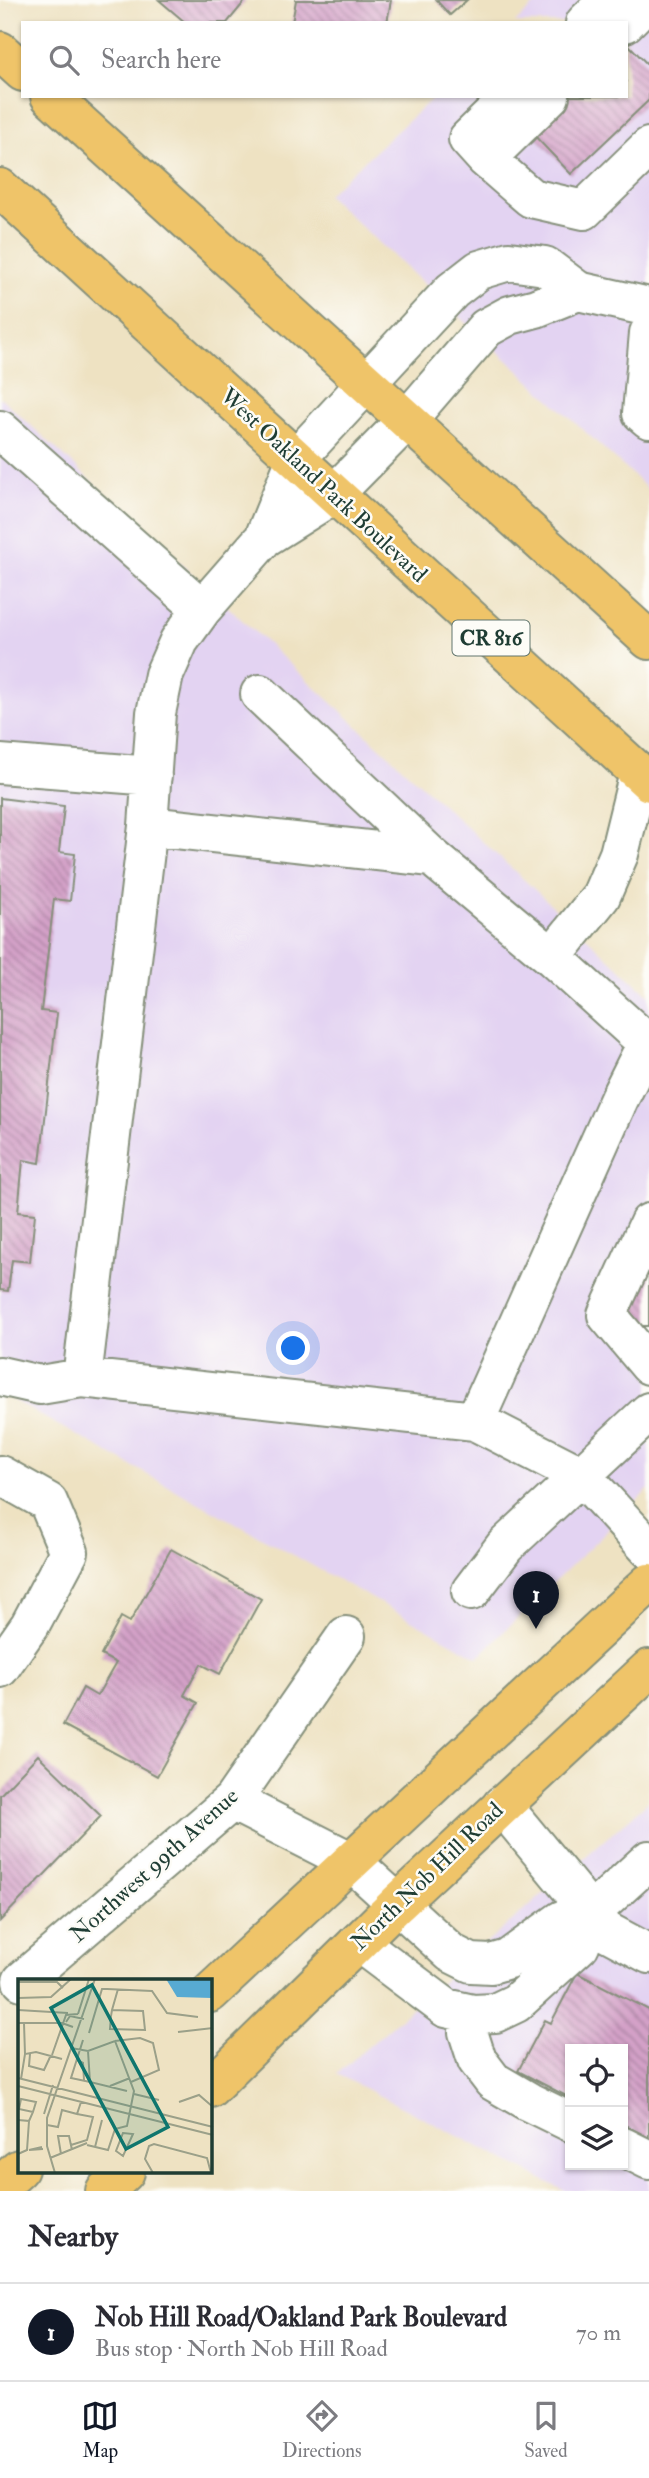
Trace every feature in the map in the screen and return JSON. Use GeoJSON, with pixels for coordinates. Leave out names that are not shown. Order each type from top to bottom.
{"type":"FeatureCollection","features":[{"type":"Feature","properties":{"kind":"main road"},"geometry":{"type":"LineString","coordinates":[[0,51],[21,70]]}},
{"type":"Feature","properties":{"kind":"main road"},"geometry":{"type":"LineString","coordinates":[[52,98],[649,640]]}},
{"type":"Feature","properties":{"kind":"main road","name":"West Oakland Park Boulevard"},"geometry":{"type":"LineString","coordinates":[[0,188],[644,777]]}},
{"type":"Feature","properties":{"kind":"main road"},"geometry":{"type":"LineString","coordinates":[[212,1991],[649,1583]]}},
{"type":"Feature","properties":{"kind":"main road","name":"North Nob Hill Road"},"geometry":{"type":"LineString","coordinates":[[212,2086],[397,1904],[649,1669]]}},
{"type":"Feature","properties":{"kind":"main road"},"geometry":{"type":"LineString","coordinates":[[0,2186],[18,2170]]}},
{"type":"Feature","properties":{"kind":"main road"},"geometry":{"type":"LineString","coordinates":[[105,2191],[123,2174]]}},
{"type":"Feature","properties":{"kind":"street"},"geometry":{"type":"LineString","coordinates":[[587,21],[608,0]]}},
{"type":"Feature","properties":{"kind":"street"},"geometry":{"type":"LineString","coordinates":[[627,21],[648,0]]}},
{"type":"Feature","properties":{"kind":"street"},"geometry":{"type":"LineString","coordinates":[[510,98],[468,139],[486,159],[531,198],[584,210],[649,147]]}},
{"type":"Feature","properties":{"kind":"street"},"geometry":{"type":"LineString","coordinates":[[486,159],[548,98]]}},
{"type":"Feature","properties":{"kind":"street"},"geometry":{"type":"LineString","coordinates":[[264,538],[296,459],[452,291],[479,270],[509,261],[545,267],[578,291],[649,307]]}},
{"type":"Feature","properties":{"kind":"street"},"geometry":{"type":"LineString","coordinates":[[82,1378],[148,826],[156,713],[163,675],[179,641],[264,538],[334,494],[407,420],[486,328],[510,314],[536,308],[578,291]]}},
{"type":"Feature","properties":{"kind":"street"},"geometry":{"type":"LineString","coordinates":[[649,333],[642,413],[649,419]]}},
{"type":"Feature","properties":{"kind":"street"},"geometry":{"type":"LineString","coordinates":[[0,430],[202,610]]}},
{"type":"Feature","properties":{"kind":"street"},"geometry":{"type":"LineString","coordinates":[[260,694],[432,856],[552,957],[648,1044],[619,1099],[475,1421]]}},
{"type":"Feature","properties":{"kind":"street"},"geometry":{"type":"LineString","coordinates":[[0,764],[152,776]]}},
{"type":"Feature","properties":{"kind":"street"},"geometry":{"type":"LineString","coordinates":[[552,957],[601,896],[644,777]]}},
{"type":"Feature","properties":{"kind":"street"},"geometry":{"type":"LineString","coordinates":[[148,826],[432,856]]}},
{"type":"Feature","properties":{"kind":"street"},"geometry":{"type":"LineString","coordinates":[[649,1223],[607,1315],[649,1365]]}},
{"type":"Feature","properties":{"kind":"street"},"geometry":{"type":"LineString","coordinates":[[0,1376],[40,1385],[82,1378],[475,1421],[582,1476],[649,1549]]}},
{"type":"Feature","properties":{"kind":"street"},"geometry":{"type":"LineString","coordinates":[[471,1591],[505,1546],[649,1412]]}},
{"type":"Feature","properties":{"kind":"street"},"geometry":{"type":"LineString","coordinates":[[0,1475],[48,1502],[69,1552],[30,1625],[0,1668]]}},
{"type":"Feature","properties":{"kind":"street","name":"Northwest 99th Avenue"},"geometry":{"type":"LineString","coordinates":[[24,1979],[232,1801],[346,1636]]}},
{"type":"Feature","properties":{"kind":"street"},"geometry":{"type":"LineString","coordinates":[[232,1801],[352,1862],[452,1953],[471,1963],[491,1964],[508,1959],[562,1920],[590,1913],[649,1860]]}},
{"type":"Feature","properties":{"kind":"street"},"geometry":{"type":"LineString","coordinates":[[502,1805],[606,1931],[649,1954]]}},
{"type":"Feature","properties":{"kind":"street"},"geometry":{"type":"LineString","coordinates":[[358,1942],[446,2008],[473,2014],[495,2013],[516,2003],[580,1945],[590,1913]]}},
{"type":"Feature","properties":{"kind":"street","name":"Northwest 99th Avenue"},"geometry":{"type":"LineString","coordinates":[[0,2000],[18,1985]]}},
{"type":"Feature","properties":{"kind":"street"},"geometry":{"type":"LineString","coordinates":[[473,2014],[468,2032],[477,2060],[493,2081],[565,2120]]}},
{"type":"Feature","properties":{"kind":"street"},"geometry":{"type":"LineString","coordinates":[[628,2150],[649,2160]]}},
{"type":"Feature","properties":{"kind":"shaded area"},"geometry":{"type":"Polygon","coordinates":[[[540,0],[649,0],[649,490],[327,195],[433,98],[628,98],[628,21],[517,21],[540,0]]]}},
{"type":"Feature","properties":{"kind":"shaded area"},"geometry":{"type":"Polygon","coordinates":[[[0,397],[649,995],[649,1489],[478,1657],[0,1393],[0,397]]]}},
{"type":"Feature","properties":{"kind":"shaded area"},"geometry":{"type":"Polygon","coordinates":[[[649,1801],[649,2191],[565,2191],[337,2074],[649,1801]]]}},
{"type":"Feature","properties":{"kind":"building"},"geometry":{"type":"Polygon","coordinates":[[[159,0],[246,0],[229,21],[184,21],[159,0]]]}},
{"type":"Feature","properties":{"kind":"building"},"geometry":{"type":"Polygon","coordinates":[[[296,0],[391,0],[387,21],[292,21],[296,0]]]}},
{"type":"Feature","properties":{"kind":"building"},"geometry":{"type":"Polygon","coordinates":[[[436,0],[467,0],[450,15],[436,0]]]}},
{"type":"Feature","properties":{"kind":"building"},"geometry":{"type":"Polygon","coordinates":[[[628,44],[649,66],[649,100],[571,174],[529,130],[562,98],[628,98],[628,44]]]}},
{"type":"Feature","properties":{"kind":"building"},"geometry":{"type":"Polygon","coordinates":[[[0,798],[64,806],[59,852],[75,854],[70,901],[54,899],[41,1011],[57,1013],[40,1163],[23,1160],[18,1212],[35,1214],[30,1262],[12,1260],[8,1291],[0,1290],[0,798]]]}},
{"type":"Feature","properties":{"kind":"building"},"geometry":{"type":"Polygon","coordinates":[[[649,1242],[649,1326],[634,1325],[622,1312],[649,1242]]]}},
{"type":"Feature","properties":{"kind":"building"},"geometry":{"type":"Polygon","coordinates":[[[171,1549],[261,1599],[220,1674],[201,1664],[184,1695],[198,1703],[157,1776],[63,1725],[83,1688],[97,1696],[116,1663],[101,1655],[121,1617],[130,1622],[171,1549]]]}},
{"type":"Feature","properties":{"kind":"building"},"geometry":{"type":"Polygon","coordinates":[[[38,1755],[101,1816],[0,1921],[0,1795],[38,1755]]]}},
{"type":"Feature","properties":{"kind":"building"},"geometry":{"type":"Polygon","coordinates":[[[577,1973],[649,2010],[649,2138],[628,2127],[628,2044],[565,2044],[565,2095],[518,2071],[545,2020],[551,2023],[577,1973]]]}},
{"type":"Feature","properties":{"kind":"place","name":"Nob Hill Road/Oakland Park Boulevard"},"geometry":{"type":"Point","coordinates":[536,1629]}}]}
